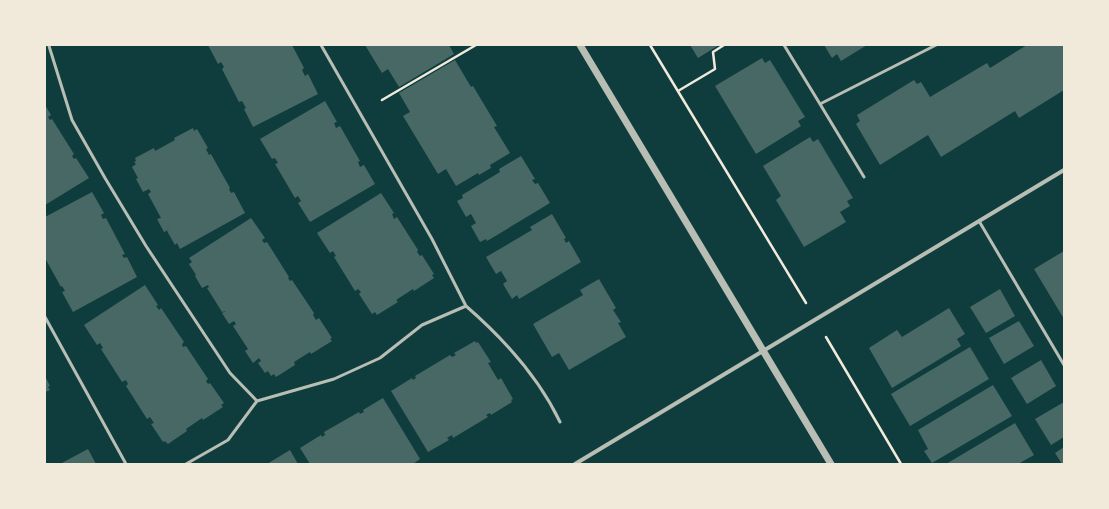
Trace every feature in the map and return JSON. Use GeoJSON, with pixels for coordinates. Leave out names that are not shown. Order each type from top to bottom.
{"type":"FeatureCollection","features":[{"type":"Feature","properties":{"kind":"street"},"geometry":{"type":"LineString","coordinates":[[580,45],[831,464]]}},
{"type":"Feature","properties":{"kind":"street"},"geometry":{"type":"LineString","coordinates":[[575,464],[1064,170]]}},
{"type":"Feature","properties":{"kind":"lane"},"geometry":{"type":"LineString","coordinates":[[49,45],[72,120],[105,178],[146,246],[230,373],[257,401]]}},
{"type":"Feature","properties":{"kind":"lane"},"geometry":{"type":"LineString","coordinates":[[321,45],[432,239],[466,306],[492,328],[525,365],[553,408],[560,422]]}},
{"type":"Feature","properties":{"kind":"lane"},"geometry":{"type":"LineString","coordinates":[[784,45],[864,176]]}},
{"type":"Feature","properties":{"kind":"lane"},"geometry":{"type":"LineString","coordinates":[[820,104],[936,45]]}},
{"type":"Feature","properties":{"kind":"lane"},"geometry":{"type":"LineString","coordinates":[[979,221],[1064,365]]}},
{"type":"Feature","properties":{"kind":"lane"},"geometry":{"type":"LineString","coordinates":[[186,464],[228,440],[257,401],[308,387],[340,376],[380,358],[422,325],[466,306]]}},
{"type":"Feature","properties":{"kind":"lane"},"geometry":{"type":"LineString","coordinates":[[45,317],[126,464]]}},
{"type":"Feature","properties":{"kind":"lane"},"geometry":{"type":"LineString","coordinates":[[582,459],[585,464]]}},
{"type":"Feature","properties":{"kind":"path"},"geometry":{"type":"LineString","coordinates":[[382,100],[476,45]]}},
{"type":"Feature","properties":{"kind":"path"},"geometry":{"type":"LineString","coordinates":[[650,45],[806,304]]}},
{"type":"Feature","properties":{"kind":"path"},"geometry":{"type":"LineString","coordinates":[[678,92],[716,69],[713,52],[724,45]]}},
{"type":"Feature","properties":{"kind":"path"},"geometry":{"type":"LineString","coordinates":[[831,345],[901,464]]}},
{"type":"Feature","properties":{"kind":"building"},"geometry":{"type":"Polygon","coordinates":[[[208,45],[292,45],[304,68],[302,70],[305,76],[308,74],[318,94],[253,127],[244,109],[246,108],[242,101],[239,102],[222,69],[224,67],[221,62],[218,64],[208,45]]]}},
{"type":"Feature","properties":{"kind":"building"},"geometry":{"type":"Polygon","coordinates":[[[365,45],[449,45],[454,54],[399,87],[388,69],[382,73],[365,45]]]}},
{"type":"Feature","properties":{"kind":"building"},"geometry":{"type":"Polygon","coordinates":[[[690,45],[719,45],[698,58],[690,45]]]}},
{"type":"Feature","properties":{"kind":"building"},"geometry":{"type":"Polygon","coordinates":[[[824,45],[867,45],[841,61],[837,54],[832,58],[824,45]]]}},
{"type":"Feature","properties":{"kind":"building"},"geometry":{"type":"Polygon","coordinates":[[[1027,45],[1064,45],[1064,90],[1019,118],[1015,111],[941,157],[928,135],[880,165],[856,124],[860,121],[857,115],[914,80],[917,84],[921,82],[930,97],[987,63],[990,68],[1027,45]]]}},
{"type":"Feature","properties":{"kind":"building"},"geometry":{"type":"Polygon","coordinates":[[[762,58],[765,63],[770,60],[805,117],[798,121],[801,126],[756,154],[715,86],[762,58]]]}},
{"type":"Feature","properties":{"kind":"building"},"geometry":{"type":"Polygon","coordinates":[[[455,60],[471,87],[473,86],[497,126],[494,127],[510,153],[490,165],[491,168],[479,175],[478,173],[456,186],[446,169],[438,174],[403,116],[410,112],[399,93],[455,60]]]}},
{"type":"Feature","properties":{"kind":"building"},"geometry":{"type":"Polygon","coordinates":[[[325,101],[337,122],[334,123],[336,128],[340,126],[360,161],[358,162],[360,167],[364,165],[375,184],[310,222],[298,203],[301,201],[298,196],[295,198],[275,164],[278,163],[275,158],[272,159],[260,139],[325,101]]]}},
{"type":"Feature","properties":{"kind":"building"},"geometry":{"type":"Polygon","coordinates":[[[45,105],[51,115],[48,117],[50,120],[52,119],[74,154],[72,156],[74,159],[76,158],[89,178],[45,205],[45,105]]]}},
{"type":"Feature","properties":{"kind":"building"},"geometry":{"type":"Polygon","coordinates":[[[193,128],[194,131],[197,129],[208,148],[206,149],[209,155],[211,154],[230,188],[231,193],[234,192],[245,213],[180,249],[177,243],[175,245],[167,231],[170,229],[164,232],[157,219],[161,218],[148,194],[151,192],[149,189],[143,192],[132,167],[136,164],[134,162],[136,161],[135,158],[154,148],[155,151],[175,140],[174,138],[193,128]]]}},
{"type":"Feature","properties":{"kind":"building"},"geometry":{"type":"Polygon","coordinates":[[[810,137],[813,142],[818,139],[853,198],[847,201],[850,206],[840,212],[846,222],[804,247],[776,200],[781,196],[763,166],[810,137]]]}},
{"type":"Feature","properties":{"kind":"building"},"geometry":{"type":"Polygon","coordinates":[[[521,156],[535,179],[532,180],[535,184],[538,183],[550,203],[487,241],[486,239],[480,242],[471,226],[476,223],[471,214],[466,217],[457,201],[463,198],[462,195],[500,172],[499,169],[521,156]]]}},
{"type":"Feature","properties":{"kind":"building"},"geometry":{"type":"Polygon","coordinates":[[[92,192],[104,213],[101,215],[103,219],[106,218],[125,254],[122,255],[124,258],[127,257],[137,277],[73,312],[62,292],[65,291],[62,286],[61,287],[45,258],[45,217],[92,192]]]}},
{"type":"Feature","properties":{"kind":"building"},"geometry":{"type":"Polygon","coordinates":[[[381,193],[394,213],[392,214],[394,219],[397,217],[418,250],[417,252],[420,256],[422,255],[434,274],[432,275],[434,278],[414,291],[413,289],[396,300],[398,302],[377,315],[375,312],[372,314],[359,294],[361,292],[358,289],[355,291],[334,257],[336,256],[333,251],[330,253],[317,233],[381,193]]]}},
{"type":"Feature","properties":{"kind":"building"},"geometry":{"type":"Polygon","coordinates":[[[552,214],[566,238],[564,239],[566,243],[569,241],[581,262],[519,299],[517,295],[512,299],[503,284],[507,281],[501,271],[496,274],[486,257],[532,230],[530,227],[552,214]]]}},
{"type":"Feature","properties":{"kind":"building"},"geometry":{"type":"Polygon","coordinates":[[[251,218],[265,238],[262,240],[264,243],[267,242],[289,277],[288,278],[290,281],[292,280],[314,313],[313,315],[316,320],[319,318],[332,338],[330,339],[332,341],[311,354],[310,352],[294,362],[295,365],[276,377],[274,374],[271,376],[268,371],[265,373],[258,363],[261,361],[259,358],[253,363],[245,351],[248,349],[233,326],[236,324],[234,321],[229,324],[222,313],[226,311],[222,312],[207,288],[209,287],[208,285],[202,288],[189,264],[192,262],[189,258],[251,218]]]}},
{"type":"Feature","properties":{"kind":"building"},"geometry":{"type":"Polygon","coordinates":[[[1064,251],[1064,319],[1034,269],[1064,251]]]}},
{"type":"Feature","properties":{"kind":"building"},"geometry":{"type":"Polygon","coordinates":[[[599,279],[616,308],[613,310],[621,322],[618,323],[626,337],[569,370],[559,353],[552,357],[533,324],[583,295],[580,290],[599,279]]]}},
{"type":"Feature","properties":{"kind":"building"},"geometry":{"type":"Polygon","coordinates":[[[145,285],[158,305],[156,306],[159,310],[161,308],[184,342],[182,344],[183,347],[186,346],[208,379],[206,381],[208,384],[210,383],[224,403],[221,405],[223,407],[203,420],[202,418],[186,429],[187,431],[168,444],[165,441],[163,442],[151,424],[154,423],[150,417],[147,419],[126,386],[128,384],[126,380],[122,382],[101,349],[103,348],[100,343],[97,345],[84,325],[145,285]]]}},
{"type":"Feature","properties":{"kind":"building"},"geometry":{"type":"Polygon","coordinates":[[[1000,289],[1015,316],[986,333],[970,307],[1000,289]]]}},
{"type":"Feature","properties":{"kind":"building"},"geometry":{"type":"Polygon","coordinates":[[[949,308],[965,334],[957,339],[961,346],[892,388],[869,348],[897,330],[902,337],[949,308]]]}},
{"type":"Feature","properties":{"kind":"building"},"geometry":{"type":"Polygon","coordinates":[[[1019,321],[1034,346],[1004,364],[989,338],[1019,321]]]}},
{"type":"Feature","properties":{"kind":"building"},"geometry":{"type":"Polygon","coordinates":[[[475,341],[476,343],[478,342],[491,362],[488,363],[498,380],[501,378],[513,399],[511,400],[512,402],[491,415],[490,413],[486,415],[488,417],[453,438],[452,435],[447,438],[449,440],[428,452],[391,391],[412,378],[413,380],[416,378],[415,376],[450,355],[452,357],[456,355],[454,353],[475,341]]]}},
{"type":"Feature","properties":{"kind":"building"},"geometry":{"type":"Polygon","coordinates":[[[970,347],[989,379],[910,426],[891,394],[970,347]]]}},
{"type":"Feature","properties":{"kind":"building"},"geometry":{"type":"Polygon","coordinates":[[[1041,360],[1056,386],[1027,404],[1011,378],[1041,360]]]}},
{"type":"Feature","properties":{"kind":"building"},"geometry":{"type":"Polygon","coordinates":[[[45,376],[50,386],[48,387],[50,390],[45,392],[45,376]]]}},
{"type":"Feature","properties":{"kind":"building"},"geometry":{"type":"Polygon","coordinates":[[[993,385],[1012,416],[932,463],[924,451],[928,449],[918,430],[993,385]]]}},
{"type":"Feature","properties":{"kind":"building"},"geometry":{"type":"Polygon","coordinates":[[[383,398],[420,459],[413,464],[310,464],[300,448],[321,435],[322,437],[325,435],[324,432],[359,412],[360,414],[364,412],[363,410],[383,398]]]}},
{"type":"Feature","properties":{"kind":"building"},"geometry":{"type":"Polygon","coordinates":[[[1064,402],[1064,437],[1051,445],[1035,419],[1064,402]]]}},
{"type":"Feature","properties":{"kind":"building"},"geometry":{"type":"Polygon","coordinates":[[[1015,423],[1034,455],[1018,464],[946,464],[1015,423]]]}},
{"type":"Feature","properties":{"kind":"building"},"geometry":{"type":"Polygon","coordinates":[[[1064,447],[1064,464],[1062,464],[1055,453],[1064,447]]]}},
{"type":"Feature","properties":{"kind":"building"},"geometry":{"type":"Polygon","coordinates":[[[88,449],[96,464],[60,464],[88,449]]]}},
{"type":"Feature","properties":{"kind":"building"},"geometry":{"type":"Polygon","coordinates":[[[290,450],[298,464],[267,464],[290,450]]]}}]}
